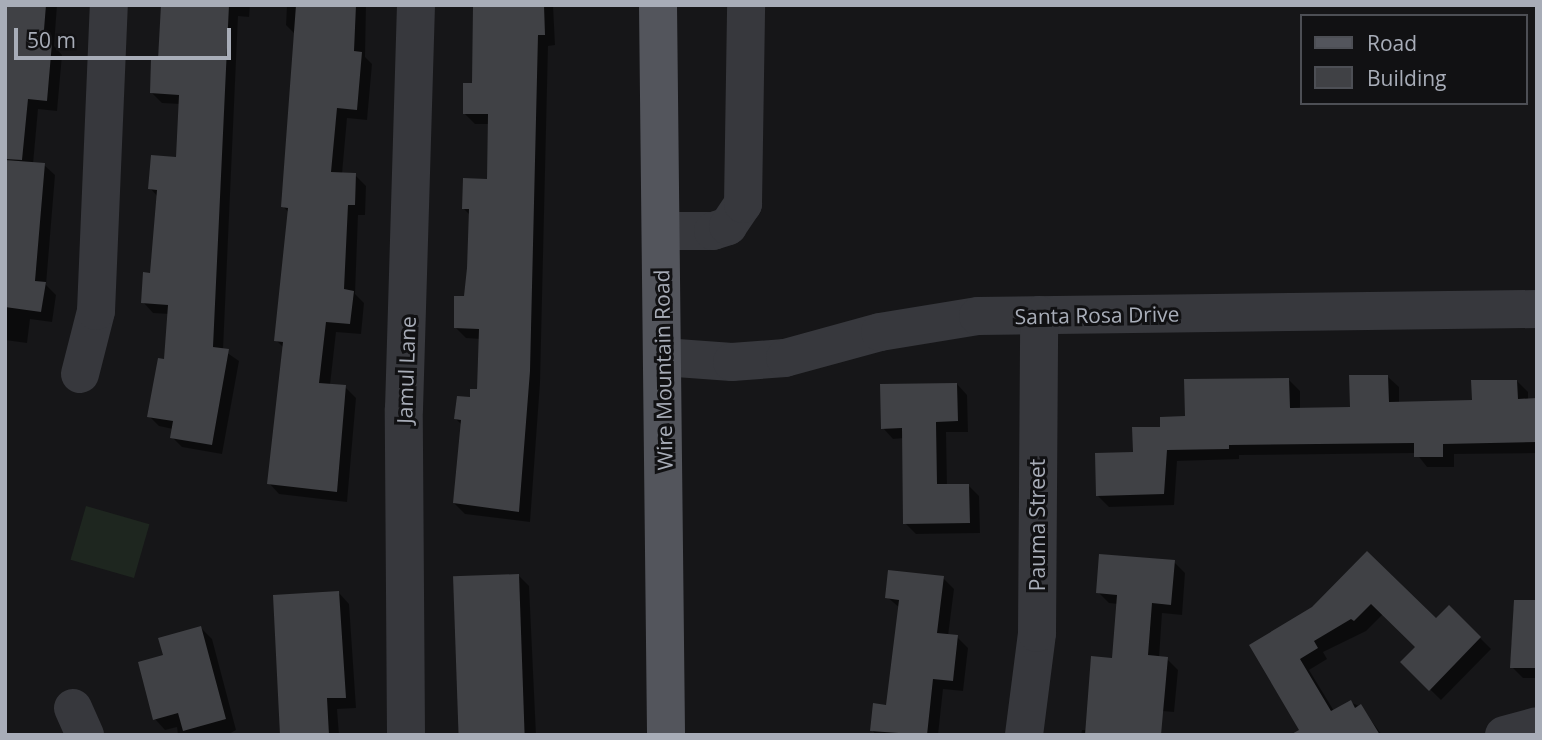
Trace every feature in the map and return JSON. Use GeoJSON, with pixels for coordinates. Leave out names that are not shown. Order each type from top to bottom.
{"type":"FeatureCollection","features":[{"type":"Feature","properties":{"kind":"main road","name":"Wire Mountain Road"},"geometry":{"type":"LineString","coordinates":[[658,5],[666,735]]}},
{"type":"Feature","properties":{"kind":"street"},"geometry":{"type":"LineString","coordinates":[[80,374],[96,311],[109,5]]}},
{"type":"Feature","properties":{"kind":"street","name":"Jamul Lane"},"geometry":{"type":"LineString","coordinates":[[406,735],[404,409],[416,5]]}},
{"type":"Feature","properties":{"kind":"street"},"geometry":{"type":"LineString","coordinates":[[661,231],[713,231],[728,226],[743,204],[746,5]]}},
{"type":"Feature","properties":{"kind":"street","name":"Santa Rosa Drive"},"geometry":{"type":"LineString","coordinates":[[663,357],[732,362],[785,358],[880,332],[978,316],[1537,309]]}},
{"type":"Feature","properties":{"kind":"street","name":"Pauma Street"},"geometry":{"type":"LineString","coordinates":[[1024,735],[1037,633],[1039,315]]}},
{"type":"Feature","properties":{"kind":"street"},"geometry":{"type":"LineString","coordinates":[[1504,735],[1537,726]]}},
{"type":"Feature","properties":{"kind":"shaded area"},"geometry":{"type":"Polygon","coordinates":[[[86,506],[149,524],[134,578],[71,560],[86,506]]]}},
{"type":"Feature","properties":{"kind":"building"},"geometry":{"type":"Polygon","coordinates":[[[5,5],[46,5],[43,42],[52,43],[47,101],[28,99],[22,160],[5,159],[5,5]]]}},
{"type":"Feature","properties":{"kind":"building"},"geometry":{"type":"Polygon","coordinates":[[[161,5],[229,5],[213,347],[229,349],[212,445],[170,438],[173,421],[147,417],[158,358],[164,359],[168,305],[141,303],[143,272],[150,273],[157,190],[148,189],[151,155],[176,157],[179,95],[150,93],[151,59],[158,59],[161,5]]]}},
{"type":"Feature","properties":{"kind":"building"},"geometry":{"type":"Polygon","coordinates":[[[296,5],[356,5],[354,51],[362,52],[357,110],[337,108],[331,172],[356,173],[355,205],[348,205],[344,289],[354,291],[350,324],[326,322],[319,383],[346,385],[337,492],[267,484],[283,342],[274,341],[288,208],[281,207],[296,5]]]}},
{"type":"Feature","properties":{"kind":"building"},"geometry":{"type":"Polygon","coordinates":[[[473,5],[544,5],[545,35],[538,35],[530,371],[519,512],[453,503],[461,420],[454,419],[457,396],[470,397],[470,389],[477,389],[479,329],[454,328],[454,296],[464,296],[467,268],[469,209],[462,209],[463,178],[487,179],[488,114],[463,114],[463,83],[472,83],[473,5]]]}},
{"type":"Feature","properties":{"kind":"building"},"geometry":{"type":"Polygon","coordinates":[[[5,160],[45,163],[35,281],[46,282],[41,312],[5,307],[5,160]]]}},
{"type":"Feature","properties":{"kind":"building"},"geometry":{"type":"Polygon","coordinates":[[[1349,375],[1388,375],[1389,402],[1472,400],[1471,380],[1517,380],[1518,399],[1537,398],[1537,442],[1443,444],[1443,457],[1414,457],[1414,443],[1229,445],[1229,449],[1167,450],[1164,494],[1096,496],[1095,453],[1133,452],[1132,427],[1160,427],[1160,417],[1185,416],[1184,379],[1289,378],[1290,408],[1350,407],[1349,375]]]}},
{"type":"Feature","properties":{"kind":"building"},"geometry":{"type":"Polygon","coordinates":[[[957,383],[958,421],[936,422],[937,484],[969,484],[970,523],[903,524],[902,428],[881,429],[880,384],[957,383]]]}},
{"type":"Feature","properties":{"kind":"building"},"geometry":{"type":"Polygon","coordinates":[[[1367,551],[1436,618],[1449,605],[1481,637],[1429,691],[1400,662],[1415,647],[1371,604],[1354,621],[1351,619],[1314,641],[1318,648],[1300,659],[1331,711],[1351,700],[1355,708],[1361,704],[1380,735],[1290,735],[1299,730],[1249,645],[1312,607],[1367,551]]]}},
{"type":"Feature","properties":{"kind":"building"},"geometry":{"type":"Polygon","coordinates":[[[1099,554],[1175,560],[1171,605],[1152,603],[1148,655],[1168,657],[1161,735],[1085,735],[1091,656],[1112,658],[1117,595],[1096,593],[1099,554]]]}},
{"type":"Feature","properties":{"kind":"building"},"geometry":{"type":"Polygon","coordinates":[[[888,570],[944,576],[937,633],[958,635],[953,681],[933,679],[927,735],[870,731],[873,703],[886,705],[899,600],[885,598],[888,570]]]}},
{"type":"Feature","properties":{"kind":"building"},"geometry":{"type":"Polygon","coordinates":[[[519,574],[525,735],[459,735],[453,576],[519,574]]]}},
{"type":"Feature","properties":{"kind":"building"},"geometry":{"type":"Polygon","coordinates":[[[339,591],[346,698],[327,698],[329,735],[280,735],[273,595],[339,591]]]}},
{"type":"Feature","properties":{"kind":"building"},"geometry":{"type":"Polygon","coordinates":[[[1514,600],[1537,600],[1537,668],[1510,668],[1514,600]]]}},
{"type":"Feature","properties":{"kind":"building"},"geometry":{"type":"Polygon","coordinates":[[[201,626],[226,719],[183,731],[178,713],[153,720],[138,662],[163,655],[158,638],[201,626]]]}}]}
